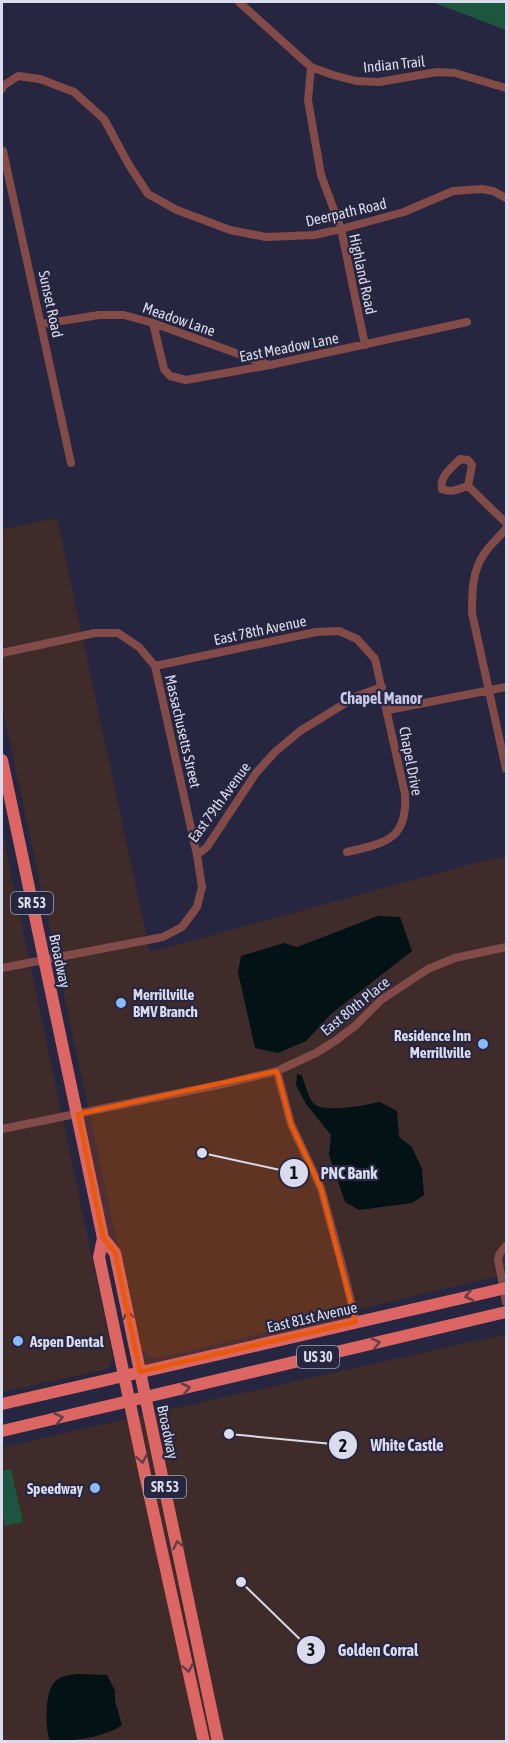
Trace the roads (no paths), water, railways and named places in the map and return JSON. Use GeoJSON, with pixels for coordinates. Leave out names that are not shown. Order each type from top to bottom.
{"type":"FeatureCollection","features":[{"type":"Feature","properties":{"kind":"main road","name":"Broadway"},"geometry":{"type":"LineString","coordinates":[[2,760],[104,1238],[115,1253],[219,1742]]}},
{"type":"Feature","properties":{"kind":"main road","name":"Broadway"},"geometry":{"type":"LineString","coordinates":[[104,1238],[99,1257],[204,1742]]}},
{"type":"Feature","properties":{"kind":"main road","name":"East 81st Avenue"},"geometry":{"type":"LineString","coordinates":[[124,1376],[505,1288]]}},
{"type":"Feature","properties":{"kind":"main road","name":"US 30"},"geometry":{"type":"LineString","coordinates":[[2,1431],[507,1312]]}},
{"type":"Feature","properties":{"kind":"main road","name":"US 30"},"geometry":{"type":"LineString","coordinates":[[2,1404],[124,1376]]}},
{"type":"Feature","properties":{"kind":"street","name":"Indian Trail"},"geometry":{"type":"LineString","coordinates":[[239,2],[311,68],[356,81],[379,82],[437,72],[455,74],[507,88]]}},
{"type":"Feature","properties":{"kind":"street","name":"Highland Road"},"geometry":{"type":"LineString","coordinates":[[311,68],[308,100],[321,175],[340,229],[364,345]]}},
{"type":"Feature","properties":{"kind":"street","name":"Deerpath Road"},"geometry":{"type":"LineString","coordinates":[[2,89],[18,76],[40,79],[74,92],[104,119],[148,194],[177,210],[230,230],[266,237],[314,235],[404,212],[453,191],[482,189],[493,191],[507,198]]}},
{"type":"Feature","properties":{"kind":"street","name":"Sunset Road"},"geometry":{"type":"LineString","coordinates":[[2,149],[71,463]]}},
{"type":"Feature","properties":{"kind":"street","name":"Meadow Lane"},"geometry":{"type":"LineString","coordinates":[[42,324],[99,315],[124,315],[153,323],[270,365]]}},
{"type":"Feature","properties":{"kind":"street","name":"East Meadow Lane"},"geometry":{"type":"LineString","coordinates":[[153,323],[164,369],[170,376],[186,380],[270,365],[467,322]]}},
{"type":"Feature","properties":{"kind":"street"},"geometry":{"type":"LineString","coordinates":[[468,486],[507,522]]}},
{"type":"Feature","properties":{"kind":"street"},"geometry":{"type":"LineString","coordinates":[[507,529],[483,555],[474,577],[472,590],[472,613],[507,769]]}},
{"type":"Feature","properties":{"kind":"street","name":"East 78th Avenue"},"geometry":{"type":"LineString","coordinates":[[155,666],[316,632],[339,632],[357,639],[375,659],[388,710]]}},
{"type":"Feature","properties":{"kind":"street"},"geometry":{"type":"LineString","coordinates":[[2,653],[94,633],[118,633],[139,647],[155,666]]}},
{"type":"Feature","properties":{"kind":"street","name":"Massachusetts Street"},"geometry":{"type":"LineString","coordinates":[[44,959],[163,936],[182,927],[197,907],[202,887],[197,855],[155,666]]}},
{"type":"Feature","properties":{"kind":"street","name":"East 79th Avenue"},"geometry":{"type":"LineString","coordinates":[[197,855],[207,847],[256,773],[275,752],[300,731],[357,696],[382,687]]}},
{"type":"Feature","properties":{"kind":"street"},"geometry":{"type":"LineString","coordinates":[[388,710],[507,687]]}},
{"type":"Feature","properties":{"kind":"street","name":"Chapel Drive"},"geometry":{"type":"LineString","coordinates":[[347,852],[389,840],[404,821],[405,794],[388,710]]}},
{"type":"Feature","properties":{"kind":"street","name":"East 80th Place"},"geometry":{"type":"LineString","coordinates":[[2,1129],[277,1071],[316,1053],[335,1041],[355,1026],[381,1000],[428,969],[455,958],[507,947]]}},
{"type":"Feature","properties":{"kind":"street"},"geometry":{"type":"LineString","coordinates":[[2,968],[44,959]]}},
{"type":"Feature","properties":{"kind":"street"},"geometry":{"type":"LineString","coordinates":[[277,1071],[291,1124],[321,1188],[356,1322]]}},
{"type":"Feature","properties":{"kind":"street"},"geometry":{"type":"LineString","coordinates":[[507,1246],[502,1250],[498,1260],[507,1302]]}},
{"type":"Feature","properties":{"kind":"place","name":"Merrillville BMV Branch"},"geometry":{"type":"Point","coordinates":[121,1003]}},
{"type":"Feature","properties":{"kind":"place","name":"Residence Inn Merrillville"},"geometry":{"type":"Point","coordinates":[483,1044]}},
{"type":"Feature","properties":{"kind":"place","name":"PNC Bank"},"geometry":{"type":"Point","coordinates":[202,1153]}},
{"type":"Feature","properties":{"kind":"place","name":"Aspen Dental"},"geometry":{"type":"Point","coordinates":[18,1341]}},
{"type":"Feature","properties":{"kind":"place","name":"White Castle"},"geometry":{"type":"Point","coordinates":[229,1434]}},
{"type":"Feature","properties":{"kind":"place","name":"Speedway"},"geometry":{"type":"Point","coordinates":[95,1488]}},
{"type":"Feature","properties":{"kind":"place","name":"Golden Corral"},"geometry":{"type":"Point","coordinates":[241,1582]}},
{"type":"Feature","properties":{"kind":"district","name":"Chapel Manor"},"geometry":{"type":"Point","coordinates":[381,698]}}]}
